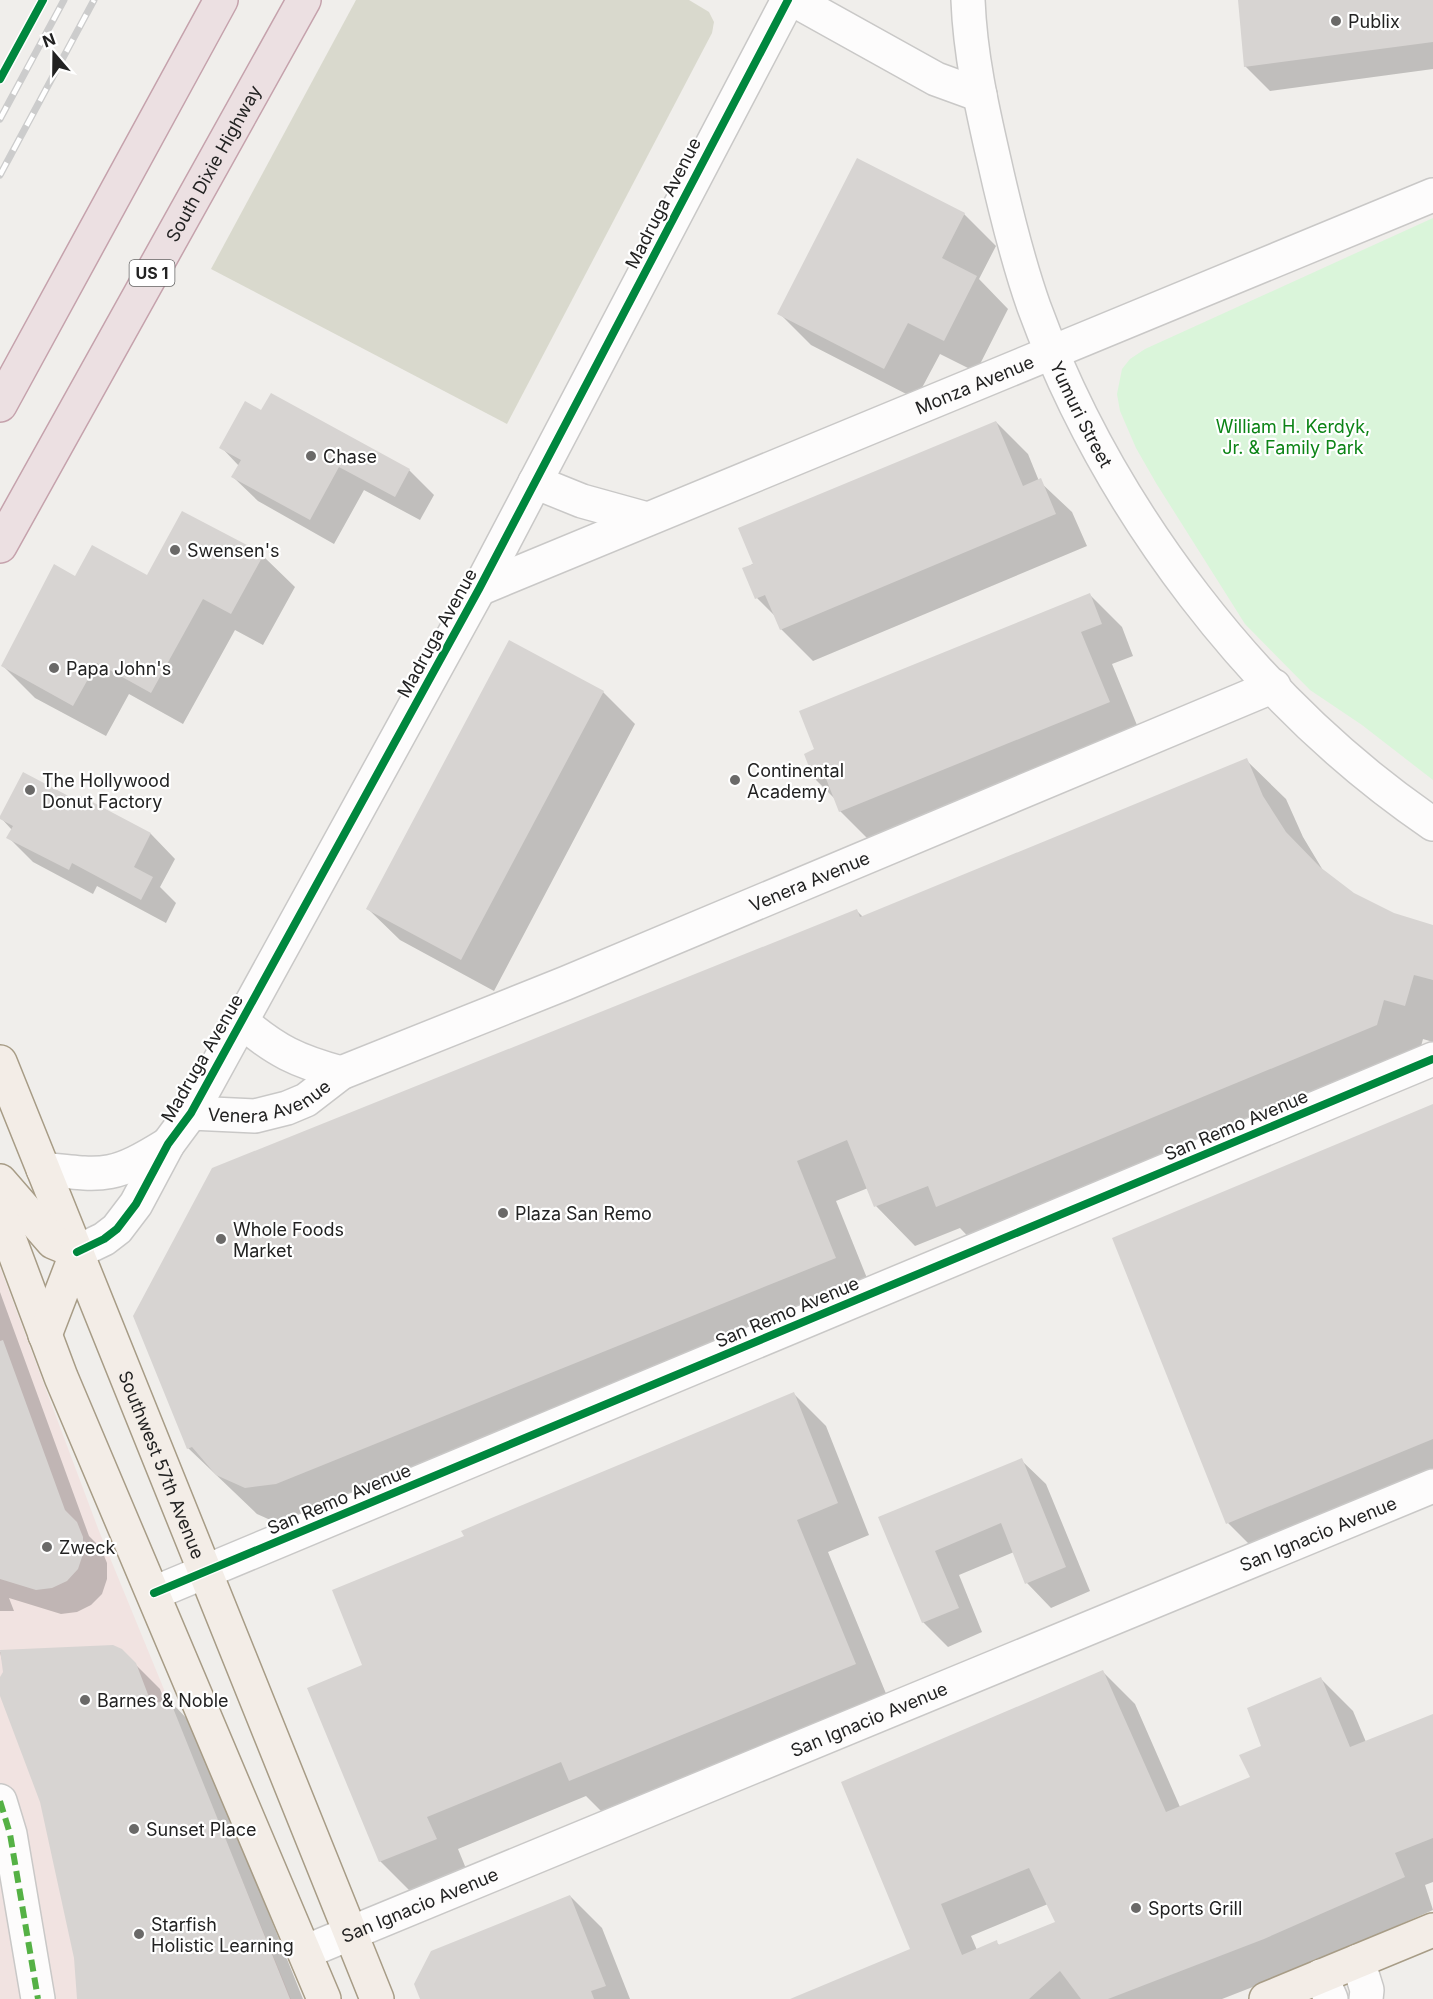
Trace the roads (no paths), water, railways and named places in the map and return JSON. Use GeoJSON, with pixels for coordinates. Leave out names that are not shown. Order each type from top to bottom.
{"type":"FeatureCollection","features":[{"type":"Feature","properties":{"kind":"highway"},"geometry":{"type":"LineString","coordinates":[[0,405],[221,0]]}},
{"type":"Feature","properties":{"kind":"highway","name":"South Dixie Highway"},"geometry":{"type":"LineString","coordinates":[[0,546],[304,0]]}},
{"type":"Feature","properties":{"kind":"main road","name":"Southwest 57th Avenue"},"geometry":{"type":"LineString","coordinates":[[0,1062],[377,1999]]}},
{"type":"Feature","properties":{"kind":"main road"},"geometry":{"type":"LineString","coordinates":[[0,1181],[53,1242],[77,1252],[45,1335]]}},
{"type":"Feature","properties":{"kind":"main road"},"geometry":{"type":"LineString","coordinates":[[0,1214],[45,1335],[324,1999]]}},
{"type":"Feature","properties":{"kind":"main road"},"geometry":{"type":"LineString","coordinates":[[1266,1999],[1326,1988],[1358,1961],[1433,1930]]}},
{"type":"Feature","properties":{"kind":"street","name":"Madruga Avenue"},"geometry":{"type":"LineString","coordinates":[[77,1252],[104,1239],[117,1229],[136,1204],[168,1144],[190,1113],[479,589],[788,0]]}},
{"type":"Feature","properties":{"kind":"street"},"geometry":{"type":"LineString","coordinates":[[794,0],[936,79],[980,95],[968,0]]}},
{"type":"Feature","properties":{"kind":"street","name":"Yumuri Street"},"geometry":{"type":"LineString","coordinates":[[980,95],[1015,244],[1034,307],[1094,438],[1151,537],[1220,629],[1274,686],[1352,762],[1433,824]]}},
{"type":"Feature","properties":{"kind":"street","name":"Monza Avenue"},"geometry":{"type":"LineString","coordinates":[[479,589],[1433,195]]}},
{"type":"Feature","properties":{"kind":"street"},"geometry":{"type":"LineString","coordinates":[[535,482],[582,501],[648,519]]}},
{"type":"Feature","properties":{"kind":"street","name":"Venera Avenue"},"geometry":{"type":"LineString","coordinates":[[190,1113],[255,1116],[272,1113],[306,1100],[341,1073],[576,978],[1274,686]]}},
{"type":"Feature","properties":{"kind":"street","name":"Venera Avenue"},"geometry":{"type":"LineString","coordinates":[[241,1021],[269,1046],[341,1073]]}},
{"type":"Feature","properties":{"kind":"street","name":"San Remo Avenue"},"geometry":{"type":"LineString","coordinates":[[154,1593],[1433,1059]]}},
{"type":"Feature","properties":{"kind":"street"},"geometry":{"type":"LineString","coordinates":[[43,1169],[100,1175],[123,1170],[168,1144]]}},
{"type":"Feature","properties":{"kind":"street","name":"San Ignacio Avenue"},"geometry":{"type":"LineString","coordinates":[[305,1952],[1433,1486]]}},
{"type":"Feature","properties":{"kind":"street"},"geometry":{"type":"LineString","coordinates":[[0,1801],[10,1834],[38,1999]]}},
{"type":"Feature","properties":{"kind":"street"},"geometry":{"type":"LineString","coordinates":[[1358,1961],[1367,1990],[1366,1999]]}},
{"type":"Feature","properties":{"kind":"railway"},"geometry":{"type":"LineString","coordinates":[[0,119],[64,0]]}},
{"type":"Feature","properties":{"kind":"railway"},"geometry":{"type":"LineString","coordinates":[[0,175],[94,0]]}},
{"type":"Feature","properties":{"kind":"place","name":"Publix"},"geometry":{"type":"Point","coordinates":[1336,21]}},
{"type":"Feature","properties":{"kind":"place","name":"Chase"},"geometry":{"type":"Point","coordinates":[311,456]}},
{"type":"Feature","properties":{"kind":"place","name":"Swensen's"},"geometry":{"type":"Point","coordinates":[175,550]}},
{"type":"Feature","properties":{"kind":"place","name":"Papa John's"},"geometry":{"type":"Point","coordinates":[54,668]}},
{"type":"Feature","properties":{"kind":"place","name":"Continental Academy"},"geometry":{"type":"Point","coordinates":[735,780]}},
{"type":"Feature","properties":{"kind":"place","name":"The Hollywood Donut Factory"},"geometry":{"type":"Point","coordinates":[30,790]}},
{"type":"Feature","properties":{"kind":"place","name":"Plaza San Remo"},"geometry":{"type":"Point","coordinates":[503,1213]}},
{"type":"Feature","properties":{"kind":"place","name":"Whole Foods Market"},"geometry":{"type":"Point","coordinates":[221,1239]}},
{"type":"Feature","properties":{"kind":"place","name":"Zweck"},"geometry":{"type":"Point","coordinates":[47,1547]}},
{"type":"Feature","properties":{"kind":"place","name":"Barnes & Noble"},"geometry":{"type":"Point","coordinates":[85,1700]}},
{"type":"Feature","properties":{"kind":"place","name":"Sunset Place"},"geometry":{"type":"Point","coordinates":[134,1829]}},
{"type":"Feature","properties":{"kind":"place","name":"Sports Grill"},"geometry":{"type":"Point","coordinates":[1136,1908]}},
{"type":"Feature","properties":{"kind":"place","name":"Starfish Holistic Learning"},"geometry":{"type":"Point","coordinates":[139,1934]}},
{"type":"Feature","properties":{"kind":"park label","name":"William H. Kerdyk, Jr. & Family Park"},"geometry":{"type":"Point","coordinates":[1293,436]}}]}
